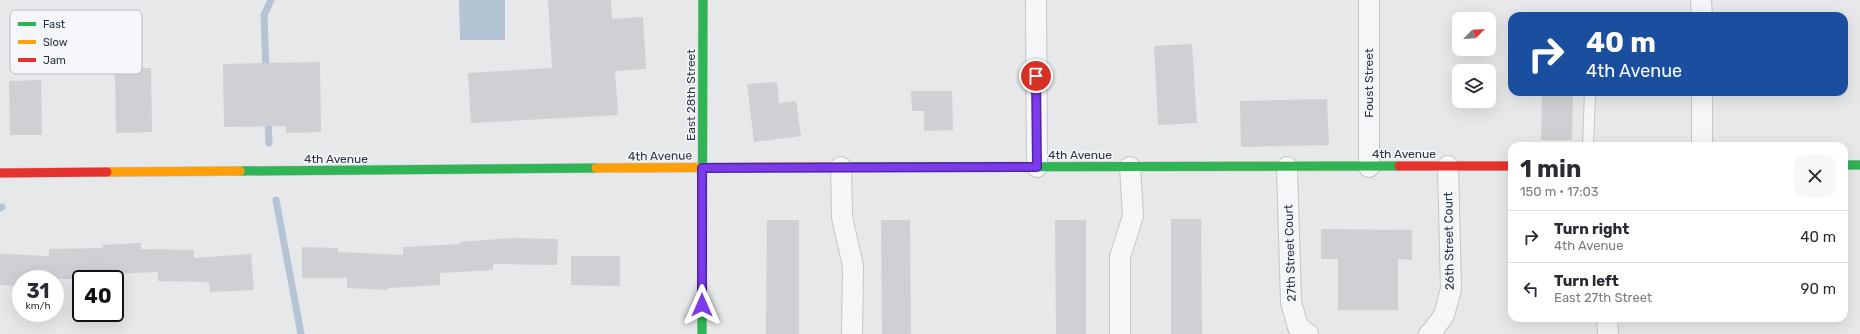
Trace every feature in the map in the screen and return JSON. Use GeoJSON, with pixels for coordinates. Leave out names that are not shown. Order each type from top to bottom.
{"type":"FeatureCollection","features":[{"type":"Feature","properties":{"kind":"main road","name":"East 28th Street"},"geometry":{"type":"LineString","coordinates":[[702,334],[703,0]]}},
{"type":"Feature","properties":{"kind":"main road","name":"4th Avenue"},"geometry":{"type":"LineString","coordinates":[[0,173],[841,167],[1508,166]]}},
{"type":"Feature","properties":{"kind":"main road"},"geometry":{"type":"LineString","coordinates":[[1848,166],[1860,166]]}},
{"type":"Feature","properties":{"kind":"street"},"geometry":{"type":"LineString","coordinates":[[1036,0],[1037,167]]}},
{"type":"Feature","properties":{"kind":"street","name":"Foust Street"},"geometry":{"type":"LineString","coordinates":[[1369,0],[1369,167]]}},
{"type":"Feature","properties":{"kind":"street"},"geometry":{"type":"LineString","coordinates":[[1702,0],[1702,12]]}},
{"type":"Feature","properties":{"kind":"street"},"geometry":{"type":"LineString","coordinates":[[1702,96],[1702,142]]}},
{"type":"Feature","properties":{"kind":"street","name":"26th Street Court"},"geometry":{"type":"LineString","coordinates":[[1431,334],[1444,315],[1451,289],[1448,166]]}},
{"type":"Feature","properties":{"kind":"street"},"geometry":{"type":"LineString","coordinates":[[841,167],[842,217],[853,266],[852,334]]}},
{"type":"Feature","properties":{"kind":"street"},"geometry":{"type":"LineString","coordinates":[[1120,334],[1120,257],[1133,216],[1130,167]]}},
{"type":"Feature","properties":{"kind":"street","name":"27th Street Court"},"geometry":{"type":"LineString","coordinates":[[1287,167],[1291,302],[1298,332]]}},
{"type":"Feature","properties":{"kind":"street"},"geometry":{"type":"LineString","coordinates":[[1607,322],[1608,334]]}},
{"type":"Feature","properties":{"kind":"lane"},"geometry":{"type":"LineString","coordinates":[[1588,142],[1590,96]]}},
{"type":"Feature","properties":{"kind":"water"},"geometry":{"type":"Polygon","coordinates":[[[459,0],[505,0],[505,40],[460,40],[459,0]]]}},
{"type":"Feature","properties":{"kind":"building"},"geometry":{"type":"Polygon","coordinates":[[[548,0],[611,0],[612,19],[643,17],[646,69],[615,71],[618,115],[471,123],[468,73],[552,68],[548,0]]]}},
{"type":"Feature","properties":{"kind":"building"},"geometry":{"type":"Polygon","coordinates":[[[1192,44],[1197,123],[1158,125],[1154,46],[1192,44]]]}},
{"type":"Feature","properties":{"kind":"building"},"geometry":{"type":"Polygon","coordinates":[[[320,62],[321,132],[286,133],[286,126],[224,127],[223,64],[320,62]]]}},
{"type":"Feature","properties":{"kind":"building"},"geometry":{"type":"Polygon","coordinates":[[[142,68],[151,68],[152,132],[116,133],[115,74],[142,74],[142,68]]]}},
{"type":"Feature","properties":{"kind":"building"},"geometry":{"type":"Polygon","coordinates":[[[41,80],[42,135],[10,135],[9,81],[41,80]]]}},
{"type":"Feature","properties":{"kind":"building"},"geometry":{"type":"Polygon","coordinates":[[[777,82],[779,103],[796,101],[801,136],[754,142],[747,84],[777,82]]]}},
{"type":"Feature","properties":{"kind":"building"},"geometry":{"type":"Polygon","coordinates":[[[911,91],[952,91],[953,130],[924,131],[924,111],[912,111],[911,91]]]}},
{"type":"Feature","properties":{"kind":"building"},"geometry":{"type":"Polygon","coordinates":[[[1542,96],[1573,96],[1572,140],[1541,140],[1542,96]]]}},
{"type":"Feature","properties":{"kind":"building"},"geometry":{"type":"Polygon","coordinates":[[[1327,99],[1329,145],[1241,147],[1240,101],[1327,99]]]}},
{"type":"Feature","properties":{"kind":"building"},"geometry":{"type":"Polygon","coordinates":[[[1171,219],[1201,219],[1202,334],[1171,334],[1171,219]]]}},
{"type":"Feature","properties":{"kind":"building"},"geometry":{"type":"Polygon","coordinates":[[[767,220],[799,220],[799,334],[766,334],[767,220]]]}},
{"type":"Feature","properties":{"kind":"building"},"geometry":{"type":"Polygon","coordinates":[[[881,220],[910,220],[911,334],[882,334],[881,220]]]}},
{"type":"Feature","properties":{"kind":"building"},"geometry":{"type":"Polygon","coordinates":[[[1055,220],[1086,220],[1086,334],[1056,334],[1055,220]]]}},
{"type":"Feature","properties":{"kind":"building"},"geometry":{"type":"Polygon","coordinates":[[[1321,229],[1412,230],[1412,260],[1398,259],[1398,310],[1338,310],[1338,259],[1321,259],[1321,229]]]}},
{"type":"Feature","properties":{"kind":"building"},"geometry":{"type":"Polygon","coordinates":[[[513,238],[558,239],[557,265],[493,264],[493,270],[440,273],[440,285],[388,288],[388,290],[347,288],[347,278],[302,278],[302,247],[338,248],[338,252],[403,255],[403,247],[461,244],[460,242],[513,238]]]}},
{"type":"Feature","properties":{"kind":"building"},"geometry":{"type":"Polygon","coordinates":[[[141,243],[141,249],[194,250],[194,258],[251,254],[254,290],[210,292],[209,282],[158,281],[158,272],[124,273],[124,270],[72,270],[72,279],[64,279],[64,270],[12,270],[12,286],[0,285],[0,254],[49,256],[49,249],[103,248],[102,245],[141,243]]]}},
{"type":"Feature","properties":{"kind":"building"},"geometry":{"type":"Polygon","coordinates":[[[571,256],[620,256],[620,286],[571,285],[571,256]]]}},
{"type":"Feature","properties":{"kind":"waterway"},"geometry":{"type":"LineString","coordinates":[[266,71],[264,15],[271,0]]}},
{"type":"Feature","properties":{"kind":"waterway"},"geometry":{"type":"LineString","coordinates":[[268,117],[269,143]]}},
{"type":"Feature","properties":{"kind":"waterway"},"geometry":{"type":"LineString","coordinates":[[276,200],[301,334]]}},
{"type":"Feature","properties":{"kind":"traffic: fast"},"geometry":{"type":"LineString","coordinates":[[702,334],[703,0]]}},
{"type":"Feature","properties":{"kind":"traffic: fast"},"geometry":{"type":"LineString","coordinates":[[1848,165],[1860,165]]}},
{"type":"Feature","properties":{"kind":"traffic: fast"},"geometry":{"type":"LineString","coordinates":[[841,167],[1399,166]]}},
{"type":"Feature","properties":{"kind":"traffic: fast"},"geometry":{"type":"LineString","coordinates":[[240,171],[596,168]]}},
{"type":"Feature","properties":{"kind":"traffic: slow"},"geometry":{"type":"LineString","coordinates":[[596,168],[841,167]]}},
{"type":"Feature","properties":{"kind":"traffic: slow"},"geometry":{"type":"LineString","coordinates":[[107,172],[240,171]]}},
{"type":"Feature","properties":{"kind":"traffic: jam"},"geometry":{"type":"LineString","coordinates":[[1399,166],[1508,166]]}},
{"type":"Feature","properties":{"kind":"traffic: jam"},"geometry":{"type":"LineString","coordinates":[[0,173],[107,172]]}},
{"type":"Feature","properties":{"kind":"route"},"geometry":{"type":"LineString","coordinates":[[702,305],[702,168],[1037,167],[1036,76]]}}]}
